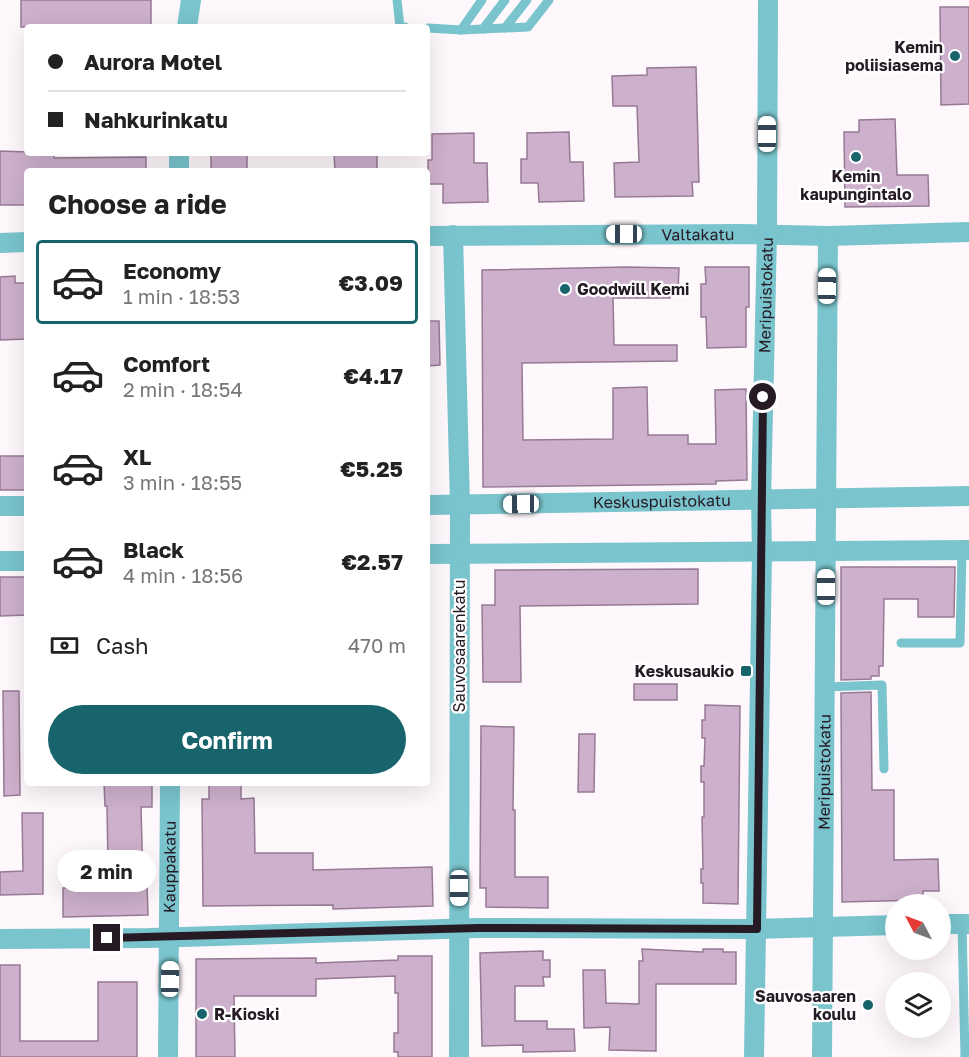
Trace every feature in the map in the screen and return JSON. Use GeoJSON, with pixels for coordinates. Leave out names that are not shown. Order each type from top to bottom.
{"type":"FeatureCollection","features":[{"type":"Feature","properties":{"kind":"street"},"geometry":{"type":"LineString","coordinates":[[187,24],[191,0]]}},
{"type":"Feature","properties":{"kind":"street","name":"Meripuistokatu"},"geometry":{"type":"LineString","coordinates":[[754,1057],[768,0]]}},
{"type":"Feature","properties":{"kind":"street","name":"Valtakatu"},"geometry":{"type":"LineString","coordinates":[[430,236],[766,234],[828,236],[969,232]]}},
{"type":"Feature","properties":{"kind":"street","name":"Sauvosaarenkatu"},"geometry":{"type":"LineString","coordinates":[[453,235],[460,505],[459,1057]]}},
{"type":"Feature","properties":{"kind":"street","name":"Meripuistokatu"},"geometry":{"type":"LineString","coordinates":[[822,1057],[828,236]]}},
{"type":"Feature","properties":{"kind":"street"},"geometry":{"type":"LineString","coordinates":[[0,243],[24,242]]}},
{"type":"Feature","properties":{"kind":"street","name":"Keskuspuistokatu"},"geometry":{"type":"LineString","coordinates":[[430,505],[969,496]]}},
{"type":"Feature","properties":{"kind":"street"},"geometry":{"type":"LineString","coordinates":[[0,506],[24,506]]}},
{"type":"Feature","properties":{"kind":"street"},"geometry":{"type":"LineString","coordinates":[[430,554],[965,550]]}},
{"type":"Feature","properties":{"kind":"street"},"geometry":{"type":"LineString","coordinates":[[0,561],[24,561]]}},
{"type":"Feature","properties":{"kind":"street","name":"Kauppakatu"},"geometry":{"type":"LineString","coordinates":[[168,1057],[170,786]]}},
{"type":"Feature","properties":{"kind":"street"},"geometry":{"type":"LineString","coordinates":[[0,939],[459,930],[757,929],[885,925]]}},
{"type":"Feature","properties":{"kind":"lane"},"geometry":{"type":"LineString","coordinates":[[397,0],[400,24]]}},
{"type":"Feature","properties":{"kind":"lane"},"geometry":{"type":"LineString","coordinates":[[461,30],[482,0]]}},
{"type":"Feature","properties":{"kind":"lane"},"geometry":{"type":"LineString","coordinates":[[483,29],[505,0]]}},
{"type":"Feature","properties":{"kind":"lane"},"geometry":{"type":"LineString","coordinates":[[506,28],[527,0]]}},
{"type":"Feature","properties":{"kind":"lane"},"geometry":{"type":"LineString","coordinates":[[430,28],[461,30],[528,27],[549,0]]}},
{"type":"Feature","properties":{"kind":"lane"},"geometry":{"type":"LineString","coordinates":[[901,643],[960,643],[965,550]]}},
{"type":"Feature","properties":{"kind":"lane"},"geometry":{"type":"LineString","coordinates":[[825,687],[882,686],[884,769]]}},
{"type":"Feature","properties":{"kind":"lane"},"geometry":{"type":"LineString","coordinates":[[965,1057],[966,924]]}},
{"type":"Feature","properties":{"kind":"building"},"geometry":{"type":"Polygon","coordinates":[[[21,0],[151,0],[151,24],[24,24],[24,27],[21,27],[21,0]]]}},
{"type":"Feature","properties":{"kind":"building","name":"Kemin poliisiasema"},"geometry":{"type":"Polygon","coordinates":[[[940,7],[969,7],[969,104],[941,105],[940,7]]]}},
{"type":"Feature","properties":{"kind":"building"},"geometry":{"type":"Polygon","coordinates":[[[696,67],[699,182],[692,182],[693,196],[615,197],[614,163],[639,162],[637,106],[613,106],[612,76],[647,75],[647,68],[696,67]]]}},
{"type":"Feature","properties":{"kind":"building","name":"Kemin kaupungintalo"},"geometry":{"type":"Polygon","coordinates":[[[895,119],[897,175],[928,175],[929,206],[845,207],[844,132],[859,132],[859,120],[895,119]]]}},
{"type":"Feature","properties":{"kind":"building"},"geometry":{"type":"Polygon","coordinates":[[[569,132],[570,162],[583,162],[584,201],[539,202],[538,183],[521,183],[521,159],[527,159],[527,133],[569,132]]]}},
{"type":"Feature","properties":{"kind":"building"},"geometry":{"type":"Polygon","coordinates":[[[474,133],[474,163],[487,163],[488,202],[443,203],[443,184],[430,184],[428,160],[432,160],[432,134],[474,133]]]}},
{"type":"Feature","properties":{"kind":"building"},"geometry":{"type":"Polygon","coordinates":[[[0,151],[24,152],[24,156],[54,156],[54,158],[146,157],[146,168],[24,168],[24,205],[0,205],[0,151]]]}},
{"type":"Feature","properties":{"kind":"building"},"geometry":{"type":"Polygon","coordinates":[[[211,156],[247,156],[247,168],[211,168],[211,156]]]}},
{"type":"Feature","properties":{"kind":"building"},"geometry":{"type":"Polygon","coordinates":[[[334,156],[377,156],[377,168],[335,168],[334,156]]]}},
{"type":"Feature","properties":{"kind":"building"},"geometry":{"type":"Polygon","coordinates":[[[705,267],[749,267],[746,347],[707,348],[706,317],[701,317],[701,284],[706,284],[705,267]]]}},
{"type":"Feature","properties":{"kind":"building"},"geometry":{"type":"Polygon","coordinates":[[[679,268],[678,290],[670,290],[670,298],[613,298],[614,345],[677,345],[677,361],[522,363],[523,440],[613,439],[613,388],[647,387],[648,435],[688,435],[688,444],[716,444],[715,390],[746,389],[747,480],[716,481],[716,484],[483,487],[482,270],[679,268]]]}},
{"type":"Feature","properties":{"kind":"building"},"geometry":{"type":"Polygon","coordinates":[[[15,276],[15,283],[24,283],[24,339],[0,340],[0,277],[15,276]]]}},
{"type":"Feature","properties":{"kind":"building"},"geometry":{"type":"Polygon","coordinates":[[[430,321],[439,321],[440,365],[430,366],[430,321]]]}},
{"type":"Feature","properties":{"kind":"building"},"geometry":{"type":"Polygon","coordinates":[[[0,456],[24,456],[24,490],[0,490],[0,456]]]}},
{"type":"Feature","properties":{"kind":"building"},"geometry":{"type":"Polygon","coordinates":[[[841,567],[955,567],[954,617],[918,617],[918,599],[884,599],[883,666],[879,666],[879,676],[871,676],[871,679],[841,680],[841,567]]]}},
{"type":"Feature","properties":{"kind":"building"},"geometry":{"type":"Polygon","coordinates":[[[698,569],[698,604],[520,606],[521,682],[483,682],[482,605],[495,605],[495,570],[698,569]]]}},
{"type":"Feature","properties":{"kind":"building"},"geometry":{"type":"Polygon","coordinates":[[[0,577],[24,577],[24,615],[0,616],[0,577]]]}},
{"type":"Feature","properties":{"kind":"building"},"geometry":{"type":"Polygon","coordinates":[[[634,684],[677,684],[677,700],[634,700],[634,684]]]}},
{"type":"Feature","properties":{"kind":"building"},"geometry":{"type":"Polygon","coordinates":[[[3,691],[19,691],[20,795],[4,796],[3,691]]]}},
{"type":"Feature","properties":{"kind":"building"},"geometry":{"type":"Polygon","coordinates":[[[871,692],[872,790],[894,790],[894,860],[938,859],[939,891],[923,891],[923,894],[885,894],[885,901],[842,902],[841,693],[871,692]]]}},
{"type":"Feature","properties":{"kind":"building"},"geometry":{"type":"Polygon","coordinates":[[[705,705],[740,706],[738,904],[703,903],[701,869],[703,869],[704,782],[701,782],[701,766],[704,766],[705,738],[702,738],[702,720],[705,720],[705,705]]]}},
{"type":"Feature","properties":{"kind":"building"},"geometry":{"type":"Polygon","coordinates":[[[481,726],[514,727],[515,877],[548,877],[548,908],[486,907],[486,888],[480,888],[481,726]]]}},
{"type":"Feature","properties":{"kind":"building"},"geometry":{"type":"Polygon","coordinates":[[[579,734],[595,734],[594,792],[578,792],[579,734]]]}},
{"type":"Feature","properties":{"kind":"building"},"geometry":{"type":"Polygon","coordinates":[[[104,786],[152,786],[152,807],[141,807],[143,883],[147,883],[148,915],[63,917],[63,888],[102,887],[102,866],[108,866],[107,806],[105,806],[104,786]]]}},
{"type":"Feature","properties":{"kind":"building"},"geometry":{"type":"Polygon","coordinates":[[[209,786],[241,786],[241,799],[254,798],[255,853],[313,853],[313,870],[432,867],[433,906],[333,909],[333,905],[203,906],[202,799],[209,799],[209,786]]]}},
{"type":"Feature","properties":{"kind":"building"},"geometry":{"type":"Polygon","coordinates":[[[22,813],[43,813],[43,894],[0,895],[0,872],[23,871],[22,813]]]}},
{"type":"Feature","properties":{"kind":"building"},"geometry":{"type":"Polygon","coordinates":[[[642,949],[703,952],[703,949],[723,949],[723,952],[736,952],[736,984],[656,984],[656,1051],[609,1050],[610,1027],[584,1028],[583,970],[605,970],[606,1003],[639,1004],[639,961],[643,961],[642,949]]]}},
{"type":"Feature","properties":{"kind":"building"},"geometry":{"type":"Polygon","coordinates":[[[543,951],[543,960],[550,960],[550,977],[543,977],[544,986],[515,986],[515,1021],[547,1021],[547,1029],[574,1029],[575,1051],[523,1052],[523,1045],[482,1046],[480,953],[543,951]]]}},
{"type":"Feature","properties":{"kind":"building"},"geometry":{"type":"Polygon","coordinates":[[[398,956],[432,956],[432,1057],[398,1057],[398,1052],[394,1052],[394,1033],[398,1033],[398,993],[395,993],[395,976],[316,979],[316,996],[234,996],[235,1057],[196,1057],[196,959],[316,958],[316,963],[398,960],[398,956]]]}},
{"type":"Feature","properties":{"kind":"building"},"geometry":{"type":"Polygon","coordinates":[[[0,965],[20,965],[20,1041],[98,1041],[98,982],[137,982],[137,1057],[0,1057],[0,965]]]}},
{"type":"Feature","properties":{"kind":"place","name":"Kemin poliisiasema"},"geometry":{"type":"Point","coordinates":[955,56]}},
{"type":"Feature","properties":{"kind":"place","name":"Kemin kaupungintalo"},"geometry":{"type":"Point","coordinates":[856,157]}},
{"type":"Feature","properties":{"kind":"place","name":"Goodwill Kemi"},"geometry":{"type":"Point","coordinates":[565,289]}},
{"type":"Feature","properties":{"kind":"place","name":"Keskusaukio"},"geometry":{"type":"Point","coordinates":[746,671]}},
{"type":"Feature","properties":{"kind":"place","name":"Sauvosaaren koulu"},"geometry":{"type":"Point","coordinates":[868,1005]}},
{"type":"Feature","properties":{"kind":"place","name":"R-Kioski"},"geometry":{"type":"Point","coordinates":[202,1014]}},
{"type":"Feature","properties":{"kind":"route"},"geometry":{"type":"LineString","coordinates":[[107,938],[437,931],[478,928],[757,929],[763,397]]}}]}
